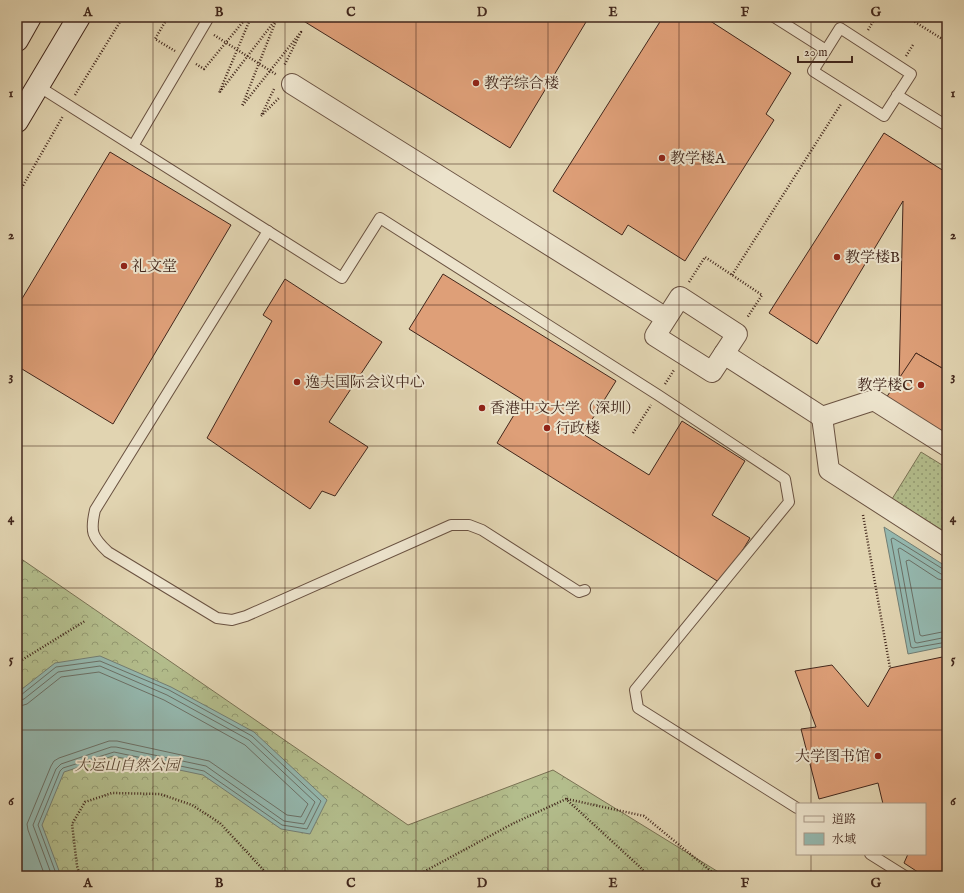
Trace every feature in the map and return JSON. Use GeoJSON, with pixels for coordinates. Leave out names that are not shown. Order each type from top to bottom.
{"type":"FeatureCollection","features":[{"type":"Feature","properties":{"kind":"main road"},"geometry":{"type":"LineString","coordinates":[[17,40],[30,17]]}},
{"type":"Feature","properties":{"kind":"main road"},"geometry":{"type":"LineString","coordinates":[[17,121],[79,17]]}},
{"type":"Feature","properties":{"kind":"street"},"geometry":{"type":"LineString","coordinates":[[286,80],[666,318]]}},
{"type":"Feature","properties":{"kind":"street"},"geometry":{"type":"LineString","coordinates":[[680,297],[737,334],[712,372],[655,336],[666,318],[680,297]]}},
{"type":"Feature","properties":{"kind":"street"},"geometry":{"type":"LineString","coordinates":[[724,354],[822,416],[874,400],[947,446]]}},
{"type":"Feature","properties":{"kind":"street"},"geometry":{"type":"LineString","coordinates":[[822,416],[829,470],[947,546]]}},
{"type":"Feature","properties":{"kind":"lane"},"geometry":{"type":"LineString","coordinates":[[133,146],[209,17]]}},
{"type":"Feature","properties":{"kind":"lane"},"geometry":{"type":"LineString","coordinates":[[774,17],[826,50]]}},
{"type":"Feature","properties":{"kind":"lane"},"geometry":{"type":"LineString","coordinates":[[840,28],[911,74],[884,116],[848,93],[813,71],[840,28]]}},
{"type":"Feature","properties":{"kind":"lane"},"geometry":{"type":"LineString","coordinates":[[38,86],[342,278],[380,218],[658,394],[785,479],[789,502],[635,690],[638,708],[796,807]]}},
{"type":"Feature","properties":{"kind":"lane"},"geometry":{"type":"LineString","coordinates":[[897,95],[947,126]]}},
{"type":"Feature","properties":{"kind":"lane"},"geometry":{"type":"LineString","coordinates":[[268,231],[95,510],[92,524],[95,539],[108,552],[217,618],[232,620],[246,616],[451,525],[469,525],[482,530],[579,592],[585,590]]}},
{"type":"Feature","properties":{"kind":"lane"},"geometry":{"type":"LineString","coordinates":[[872,855],[905,876]]}},
{"type":"Feature","properties":{"kind":"path"},"geometry":{"type":"LineString","coordinates":[[79,88],[123,17]]}},
{"type":"Feature","properties":{"kind":"path"},"geometry":{"type":"LineString","coordinates":[[168,17],[155,39],[204,69],[247,17]]}},
{"type":"Feature","properties":{"kind":"path"},"geometry":{"type":"LineString","coordinates":[[251,17],[219,93],[276,18],[242,106],[301,32],[286,80],[261,116],[286,80]]}},
{"type":"Feature","properties":{"kind":"path"},"geometry":{"type":"LineString","coordinates":[[907,17],[947,42]]}},
{"type":"Feature","properties":{"kind":"path"},"geometry":{"type":"LineString","coordinates":[[202,28],[286,80]]}},
{"type":"Feature","properties":{"kind":"path"},"geometry":{"type":"LineString","coordinates":[[732,275],[848,93]]}},
{"type":"Feature","properties":{"kind":"path"},"geometry":{"type":"LineString","coordinates":[[17,196],[55,129]]}},
{"type":"Feature","properties":{"kind":"path"},"geometry":{"type":"LineString","coordinates":[[680,297],[705,257],[762,294],[737,334]]}},
{"type":"Feature","properties":{"kind":"path"},"geometry":{"type":"LineString","coordinates":[[633,433],[684,354]]}},
{"type":"Feature","properties":{"kind":"path"},"geometry":{"type":"LineString","coordinates":[[859,489],[890,668]]}},
{"type":"Feature","properties":{"kind":"path"},"geometry":{"type":"LineString","coordinates":[[17,663],[85,621]]}},
{"type":"Feature","properties":{"kind":"path"},"geometry":{"type":"LineString","coordinates":[[80,876],[77,866],[72,824],[85,802],[112,793],[160,794],[192,805],[220,823],[269,876]]}},
{"type":"Feature","properties":{"kind":"path"},"geometry":{"type":"LineString","coordinates":[[566,799],[648,876]]}},
{"type":"Feature","properties":{"kind":"path"},"geometry":{"type":"LineString","coordinates":[[416,876],[512,824],[566,799],[644,816],[717,876]]}},
{"type":"Feature","properties":{"kind":"green space"},"geometry":{"type":"Polygon","coordinates":[[[921,452],[947,468],[947,533],[892,499],[921,452]]]}},
{"type":"Feature","properties":{"kind":"green space","name":"大运山自然公园"},"geometry":{"type":"Polygon","coordinates":[[[17,556],[408,825],[553,770],[725,876],[17,876],[17,556]]]}},
{"type":"Feature","properties":{"kind":"water"},"geometry":{"type":"Polygon","coordinates":[[[884,527],[947,567],[947,646],[908,654],[884,527]]]}},
{"type":"Feature","properties":{"kind":"water"},"geometry":{"type":"Polygon","coordinates":[[[100,656],[171,687],[254,732],[327,800],[310,834],[281,829],[203,775],[113,756],[64,772],[42,825],[61,876],[17,876],[17,693],[55,663],[100,656]]]}},
{"type":"Feature","properties":{"kind":"building","name":"教学综合楼"},"geometry":{"type":"Polygon","coordinates":[[[297,17],[589,17],[510,148],[297,17]]]}},
{"type":"Feature","properties":{"kind":"building","name":"教学楼A"},"geometry":{"type":"Polygon","coordinates":[[[663,17],[704,17],[791,73],[766,114],[774,120],[685,261],[628,225],[622,235],[553,191],[663,17]]]}},
{"type":"Feature","properties":{"kind":"building","name":"教学楼B"},"geometry":{"type":"Polygon","coordinates":[[[884,133],[947,173],[947,371],[916,353],[899,384],[903,201],[817,344],[769,313],[884,133]]]}},
{"type":"Feature","properties":{"kind":"building","name":"礼文堂"},"geometry":{"type":"Polygon","coordinates":[[[110,152],[231,225],[113,424],[17,366],[17,307],[110,152]]]}},
{"type":"Feature","properties":{"kind":"building","name":"行政楼"},"geometry":{"type":"Polygon","coordinates":[[[443,274],[616,381],[583,434],[649,475],[682,421],[745,461],[712,515],[750,538],[722,584],[497,443],[523,400],[409,329],[443,274]]]}},
{"type":"Feature","properties":{"kind":"building","name":"逸夫国际会议中心"},"geometry":{"type":"Polygon","coordinates":[[[285,279],[382,342],[329,422],[368,447],[335,496],[322,491],[310,509],[207,438],[272,321],[263,315],[285,279]]]}},
{"type":"Feature","properties":{"kind":"building","name":"教学楼C"},"geometry":{"type":"Polygon","coordinates":[[[916,353],[947,371],[947,437],[886,398],[916,353]]]}},
{"type":"Feature","properties":{"kind":"building","name":"大学图书馆"},"geometry":{"type":"Polygon","coordinates":[[[947,656],[947,876],[924,876],[904,863],[908,855],[926,855],[926,803],[883,803],[878,783],[819,799],[801,729],[816,727],[795,671],[832,665],[868,707],[890,668],[947,656]]]}},
{"type":"Feature","properties":{"kind":"place","name":"教学综合楼"},"geometry":{"type":"Point","coordinates":[476,83]}},
{"type":"Feature","properties":{"kind":"place","name":"教学楼A"},"geometry":{"type":"Point","coordinates":[662,158]}},
{"type":"Feature","properties":{"kind":"place","name":"教学楼B"},"geometry":{"type":"Point","coordinates":[837,257]}},
{"type":"Feature","properties":{"kind":"place","name":"礼文堂"},"geometry":{"type":"Point","coordinates":[124,266]}},
{"type":"Feature","properties":{"kind":"place","name":"逸夫国际会议中心"},"geometry":{"type":"Point","coordinates":[297,382]}},
{"type":"Feature","properties":{"kind":"place","name":"教学楼C"},"geometry":{"type":"Point","coordinates":[921,385]}},
{"type":"Feature","properties":{"kind":"place","name":"香港中文大学（深圳）"},"geometry":{"type":"Point","coordinates":[482,408]}},
{"type":"Feature","properties":{"kind":"place","name":"行政楼"},"geometry":{"type":"Point","coordinates":[547,428]}},
{"type":"Feature","properties":{"kind":"place","name":"大学图书馆"},"geometry":{"type":"Point","coordinates":[878,756]}}]}
